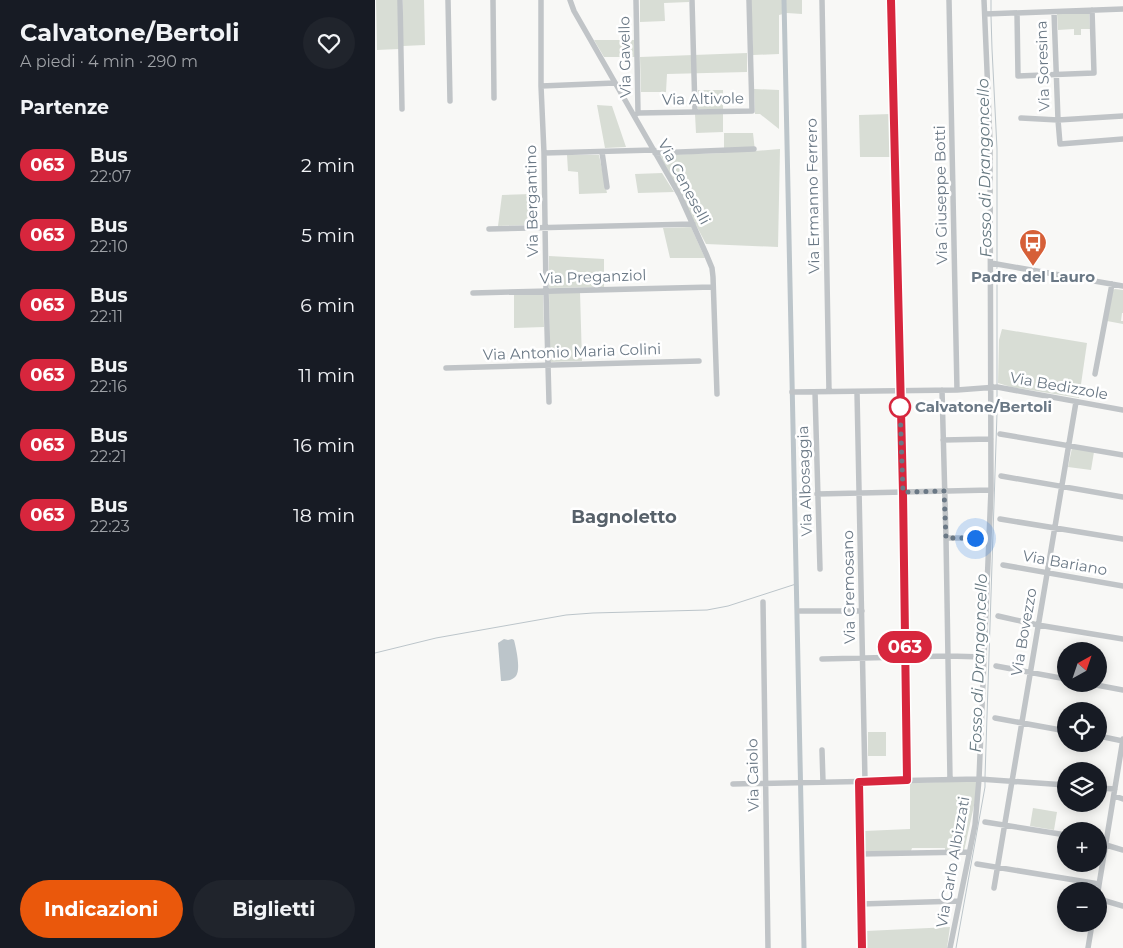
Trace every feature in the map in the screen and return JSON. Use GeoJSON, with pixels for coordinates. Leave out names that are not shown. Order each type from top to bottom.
{"type":"FeatureCollection","features":[{"type":"Feature","properties":{"kind":"street"},"geometry":{"type":"LineString","coordinates":[[400,0],[402,109]]}},
{"type":"Feature","properties":{"kind":"street"},"geometry":{"type":"LineString","coordinates":[[448,0],[450,101]]}},
{"type":"Feature","properties":{"kind":"street"},"geometry":{"type":"LineString","coordinates":[[493,0],[494,98]]}},
{"type":"Feature","properties":{"kind":"street","name":"Via Bergantino"},"geometry":{"type":"LineString","coordinates":[[541,0],[541,86],[549,402]]}},
{"type":"Feature","properties":{"kind":"street","name":"Via Ceneselli"},"geometry":{"type":"LineString","coordinates":[[570,0],[615,82],[636,114],[674,185],[710,262],[713,273],[717,394]]}},
{"type":"Feature","properties":{"kind":"street","name":"Via Gavello"},"geometry":{"type":"LineString","coordinates":[[636,0],[636,114]]}},
{"type":"Feature","properties":{"kind":"street"},"geometry":{"type":"LineString","coordinates":[[692,0],[695,111]]}},
{"type":"Feature","properties":{"kind":"street","name":"Via Altivole"},"geometry":{"type":"LineString","coordinates":[[636,114],[752,111],[749,0]]}},
{"type":"Feature","properties":{"kind":"street","name":"Via Ermanno Ferrero"},"geometry":{"type":"LineString","coordinates":[[822,0],[829,392]]}},
{"type":"Feature","properties":{"kind":"street"},"geometry":{"type":"LineString","coordinates":[[891,0],[903,492],[907,780]]}},
{"type":"Feature","properties":{"kind":"street","name":"Via Giuseppe Botti"},"geometry":{"type":"LineString","coordinates":[[949,0],[957,390]]}},
{"type":"Feature","properties":{"kind":"street","name":"Via Carlo Albizzati"},"geometry":{"type":"LineString","coordinates":[[950,948],[975,825],[979,779],[991,490],[989,14],[984,0]]}},
{"type":"Feature","properties":{"kind":"street"},"geometry":{"type":"LineString","coordinates":[[989,14],[1123,9]]}},
{"type":"Feature","properties":{"kind":"street"},"geometry":{"type":"LineString","coordinates":[[1017,13],[1018,76],[1056,75],[1094,73],[1092,10]]}},
{"type":"Feature","properties":{"kind":"street","name":"Via Soresina"},"geometry":{"type":"LineString","coordinates":[[1054,12],[1057,120],[1060,144],[1123,139]]}},
{"type":"Feature","properties":{"kind":"street"},"geometry":{"type":"LineString","coordinates":[[541,86],[615,82]]}},
{"type":"Feature","properties":{"kind":"street"},"geometry":{"type":"LineString","coordinates":[[1021,118],[1057,120],[1123,116]]}},
{"type":"Feature","properties":{"kind":"street"},"geometry":{"type":"LineString","coordinates":[[544,154],[754,149]]}},
{"type":"Feature","properties":{"kind":"street"},"geometry":{"type":"LineString","coordinates":[[602,152],[607,187]]}},
{"type":"Feature","properties":{"kind":"street"},"geometry":{"type":"LineString","coordinates":[[489,230],[693,224]]}},
{"type":"Feature","properties":{"kind":"street"},"geometry":{"type":"LineString","coordinates":[[991,263],[1123,286]]}},
{"type":"Feature","properties":{"kind":"street"},"geometry":{"type":"LineString","coordinates":[[1095,374],[1112,284]]}},
{"type":"Feature","properties":{"kind":"street","name":"Via Preganziol"},"geometry":{"type":"LineString","coordinates":[[473,292],[713,286]]}},
{"type":"Feature","properties":{"kind":"street","name":"Via Antonio Maria Colini"},"geometry":{"type":"LineString","coordinates":[[446,368],[699,362]]}},
{"type":"Feature","properties":{"kind":"street","name":"Via Bedizzole"},"geometry":{"type":"LineString","coordinates":[[792,392],[1002,388],[1123,410]]}},
{"type":"Feature","properties":{"kind":"street"},"geometry":{"type":"LineString","coordinates":[[941,390],[946,538],[949,780]]}},
{"type":"Feature","properties":{"kind":"street","name":"Via Albosaggia"},"geometry":{"type":"LineString","coordinates":[[815,392],[820,569]]}},
{"type":"Feature","properties":{"kind":"street","name":"Via Cremosano"},"geometry":{"type":"LineString","coordinates":[[857,392],[863,658],[860,854],[862,948]]}},
{"type":"Feature","properties":{"kind":"street","name":"Via Bovezzo"},"geometry":{"type":"LineString","coordinates":[[994,888],[1076,402]]}},
{"type":"Feature","properties":{"kind":"street"},"geometry":{"type":"LineString","coordinates":[[1000,434],[1123,455]]}},
{"type":"Feature","properties":{"kind":"street"},"geometry":{"type":"LineString","coordinates":[[943,440],[991,439]]}},
{"type":"Feature","properties":{"kind":"street"},"geometry":{"type":"LineString","coordinates":[[1001,476],[1123,497]]}},
{"type":"Feature","properties":{"kind":"street"},"geometry":{"type":"LineString","coordinates":[[817,494],[991,490]]}},
{"type":"Feature","properties":{"kind":"street"},"geometry":{"type":"LineString","coordinates":[[1000,519],[1123,539]]}},
{"type":"Feature","properties":{"kind":"street"},"geometry":{"type":"LineString","coordinates":[[946,538],[989,538]]}},
{"type":"Feature","properties":{"kind":"street","name":"Via Bariano"},"geometry":{"type":"LineString","coordinates":[[1003,565],[1123,586]]}},
{"type":"Feature","properties":{"kind":"street","name":"Via Caiolo"},"geometry":{"type":"LineString","coordinates":[[763,602],[768,948]]}},
{"type":"Feature","properties":{"kind":"street"},"geometry":{"type":"LineString","coordinates":[[800,611],[861,611]]}},
{"type":"Feature","properties":{"kind":"street"},"geometry":{"type":"LineString","coordinates":[[998,616],[1123,639]]}},
{"type":"Feature","properties":{"kind":"street"},"geometry":{"type":"LineString","coordinates":[[822,659],[984,657]]}},
{"type":"Feature","properties":{"kind":"street"},"geometry":{"type":"LineString","coordinates":[[995,666],[1057,678]]}},
{"type":"Feature","properties":{"kind":"street"},"geometry":{"type":"LineString","coordinates":[[1107,687],[1123,690]]}},
{"type":"Feature","properties":{"kind":"street"},"geometry":{"type":"LineString","coordinates":[[995,718],[1057,729]]}},
{"type":"Feature","properties":{"kind":"street"},"geometry":{"type":"LineString","coordinates":[[1107,737],[1123,740],[1121,772],[1115,789],[1107,838]]}},
{"type":"Feature","properties":{"kind":"street"},"geometry":{"type":"LineString","coordinates":[[823,750],[823,782]]}},
{"type":"Feature","properties":{"kind":"street"},"geometry":{"type":"LineString","coordinates":[[733,784],[991,779],[1057,784]]}},
{"type":"Feature","properties":{"kind":"street"},"geometry":{"type":"LineString","coordinates":[[1107,788],[1115,789]]}},
{"type":"Feature","properties":{"kind":"street"},"geometry":{"type":"LineString","coordinates":[[1114,796],[1123,799]]}},
{"type":"Feature","properties":{"kind":"street"},"geometry":{"type":"LineString","coordinates":[[985,822],[1057,833]]}},
{"type":"Feature","properties":{"kind":"street"},"geometry":{"type":"LineString","coordinates":[[1107,844],[1123,850]]}},
{"type":"Feature","properties":{"kind":"street"},"geometry":{"type":"LineString","coordinates":[[860,854],[969,852]]}},
{"type":"Feature","properties":{"kind":"street"},"geometry":{"type":"LineString","coordinates":[[977,864],[1087,882]]}},
{"type":"Feature","properties":{"kind":"street"},"geometry":{"type":"LineString","coordinates":[[861,904],[959,901]]}},
{"type":"Feature","properties":{"kind":"street"},"geometry":{"type":"LineString","coordinates":[[1107,901],[1123,906]]}},
{"type":"Feature","properties":{"kind":"street"},"geometry":{"type":"LineString","coordinates":[[1088,948],[1091,932]]}},
{"type":"Feature","properties":{"kind":"shaded area"},"geometry":{"type":"Polygon","coordinates":[[[376,0],[398,0],[399,49],[377,50],[376,0]]]}},
{"type":"Feature","properties":{"kind":"shaded area"},"geometry":{"type":"Polygon","coordinates":[[[403,0],[424,0],[425,45],[403,46],[403,0]]]}},
{"type":"Feature","properties":{"kind":"shaded area"},"geometry":{"type":"Polygon","coordinates":[[[640,0],[689,0],[689,2],[664,3],[665,21],[640,22],[640,0]]]}},
{"type":"Feature","properties":{"kind":"shaded area"},"geometry":{"type":"Polygon","coordinates":[[[751,0],[802,0],[802,14],[787,13],[779,15],[779,54],[753,55],[751,0]]]}},
{"type":"Feature","properties":{"kind":"shaded area"},"geometry":{"type":"Polygon","coordinates":[[[1089,12],[1090,29],[1081,29],[1081,35],[1074,35],[1074,29],[1058,30],[1057,14],[1089,12]]]}},
{"type":"Feature","properties":{"kind":"shaded area"},"geometry":{"type":"Polygon","coordinates":[[[594,40],[634,40],[636,57],[604,57],[594,40]]]}},
{"type":"Feature","properties":{"kind":"shaded area"},"geometry":{"type":"Polygon","coordinates":[[[747,53],[747,72],[667,74],[666,92],[641,92],[640,57],[747,53]]]}},
{"type":"Feature","properties":{"kind":"shaded area"},"geometry":{"type":"Polygon","coordinates":[[[754,89],[779,90],[779,129],[760,114],[755,114],[754,89]]]}},
{"type":"Feature","properties":{"kind":"shaded area"},"geometry":{"type":"Polygon","coordinates":[[[698,90],[723,90],[723,109],[698,109],[698,90]]]}},
{"type":"Feature","properties":{"kind":"shaded area"},"geometry":{"type":"Polygon","coordinates":[[[597,105],[612,106],[626,147],[605,148],[597,105]]]}},
{"type":"Feature","properties":{"kind":"shaded area"},"geometry":{"type":"Polygon","coordinates":[[[695,114],[723,114],[723,132],[696,133],[695,114]]]}},
{"type":"Feature","properties":{"kind":"shaded area"},"geometry":{"type":"Polygon","coordinates":[[[891,114],[892,157],[860,157],[859,115],[891,114]]]}},
{"type":"Feature","properties":{"kind":"shaded area"},"geometry":{"type":"Polygon","coordinates":[[[724,133],[753,133],[755,151],[780,149],[778,247],[706,244],[659,155],[724,153],[724,133]]]}},
{"type":"Feature","properties":{"kind":"shaded area"},"geometry":{"type":"Polygon","coordinates":[[[567,155],[599,155],[607,193],[579,194],[578,172],[568,171],[567,155]]]}},
{"type":"Feature","properties":{"kind":"shaded area"},"geometry":{"type":"Polygon","coordinates":[[[662,173],[674,192],[638,193],[635,174],[662,173]]]}},
{"type":"Feature","properties":{"kind":"shaded area"},"geometry":{"type":"Polygon","coordinates":[[[531,194],[529,225],[498,226],[502,195],[531,194]]]}},
{"type":"Feature","properties":{"kind":"shaded area"},"geometry":{"type":"Polygon","coordinates":[[[691,227],[705,258],[670,258],[663,228],[691,227]]]}},
{"type":"Feature","properties":{"kind":"shaded area"},"geometry":{"type":"Polygon","coordinates":[[[549,256],[604,259],[604,287],[549,288],[549,256]]]}},
{"type":"Feature","properties":{"kind":"shaded area"},"geometry":{"type":"Polygon","coordinates":[[[1113,290],[1123,290],[1121,321],[1123,321],[1123,324],[1107,321],[1113,290]]]}},
{"type":"Feature","properties":{"kind":"shaded area"},"geometry":{"type":"Polygon","coordinates":[[[580,292],[582,361],[550,362],[549,293],[580,292]]]}},
{"type":"Feature","properties":{"kind":"shaded area"},"geometry":{"type":"Polygon","coordinates":[[[543,293],[544,327],[514,328],[514,294],[543,293]]]}},
{"type":"Feature","properties":{"kind":"shaded area"},"geometry":{"type":"Polygon","coordinates":[[[1002,329],[1087,343],[1079,398],[1011,387],[998,383],[999,340],[1002,329]]]}},
{"type":"Feature","properties":{"kind":"shaded area"},"geometry":{"type":"Polygon","coordinates":[[[1072,448],[1094,452],[1091,470],[1068,467],[1072,448]]]}},
{"type":"Feature","properties":{"kind":"shaded area"},"geometry":{"type":"Polygon","coordinates":[[[504,639],[514,640],[518,658],[518,669],[514,678],[501,681],[498,643],[504,639]]]}},
{"type":"Feature","properties":{"kind":"shaded area"},"geometry":{"type":"Polygon","coordinates":[[[868,732],[886,732],[886,756],[868,756],[868,732]]]}},
{"type":"Feature","properties":{"kind":"shaded area"},"geometry":{"type":"Polygon","coordinates":[[[977,781],[975,801],[964,851],[945,851],[945,848],[912,848],[911,851],[863,851],[864,831],[910,829],[910,783],[977,781]]]}},
{"type":"Feature","properties":{"kind":"shaded area"},"geometry":{"type":"Polygon","coordinates":[[[1033,808],[1057,812],[1054,830],[1030,826],[1033,808]]]}},
{"type":"Feature","properties":{"kind":"shaded area"},"geometry":{"type":"Polygon","coordinates":[[[950,927],[947,948],[866,948],[866,931],[950,927]]]}},
{"type":"Feature","properties":{"kind":"waterway"},"geometry":{"type":"LineString","coordinates":[[784,0],[804,948]]}},
{"type":"Feature","properties":{"kind":"waterway","name":"Fosso di Drangoncello"},"geometry":{"type":"LineString","coordinates":[[991,0],[991,11]]}},
{"type":"Feature","properties":{"kind":"waterway","name":"Fosso di Drangoncello"},"geometry":{"type":"LineString","coordinates":[[991,16],[997,149],[997,262]]}},
{"type":"Feature","properties":{"kind":"waterway","name":"Fosso di Drangoncello"},"geometry":{"type":"LineString","coordinates":[[997,266],[997,385]]}},
{"type":"Feature","properties":{"kind":"waterway","name":"Fosso di Drangoncello"},"geometry":{"type":"LineString","coordinates":[[985,777],[997,389]]}},
{"type":"Feature","properties":{"kind":"waterway"},"geometry":{"type":"LineString","coordinates":[[375,653],[436,638],[566,615],[707,610],[728,606],[796,584]]}},
{"type":"Feature","properties":{"kind":"waterway","name":"Fosso di Drangoncello"},"geometry":{"type":"LineString","coordinates":[[956,948],[985,781]]}},
{"type":"Feature","properties":{"kind":"bus line","name":"063"},"geometry":{"type":"LineString","coordinates":[[862,948],[859,782],[907,780],[903,492],[891,0]]}},
{"type":"Feature","properties":{"kind":"place","name":"Padre del Lauro"},"geometry":{"type":"Point","coordinates":[1033,267]}},
{"type":"Feature","properties":{"kind":"place","name":"Calvatone/Bertoli"},"geometry":{"type":"Point","coordinates":[900,407]}},
{"type":"Feature","properties":{"kind":"district","name":"Bagnoletto"},"geometry":{"type":"Point","coordinates":[624,517]}},
{"type":"Feature","properties":{"kind":"route"},"geometry":{"type":"LineString","coordinates":[[900,407],[903,492],[944,491],[946,538],[975,538]]}}]}
